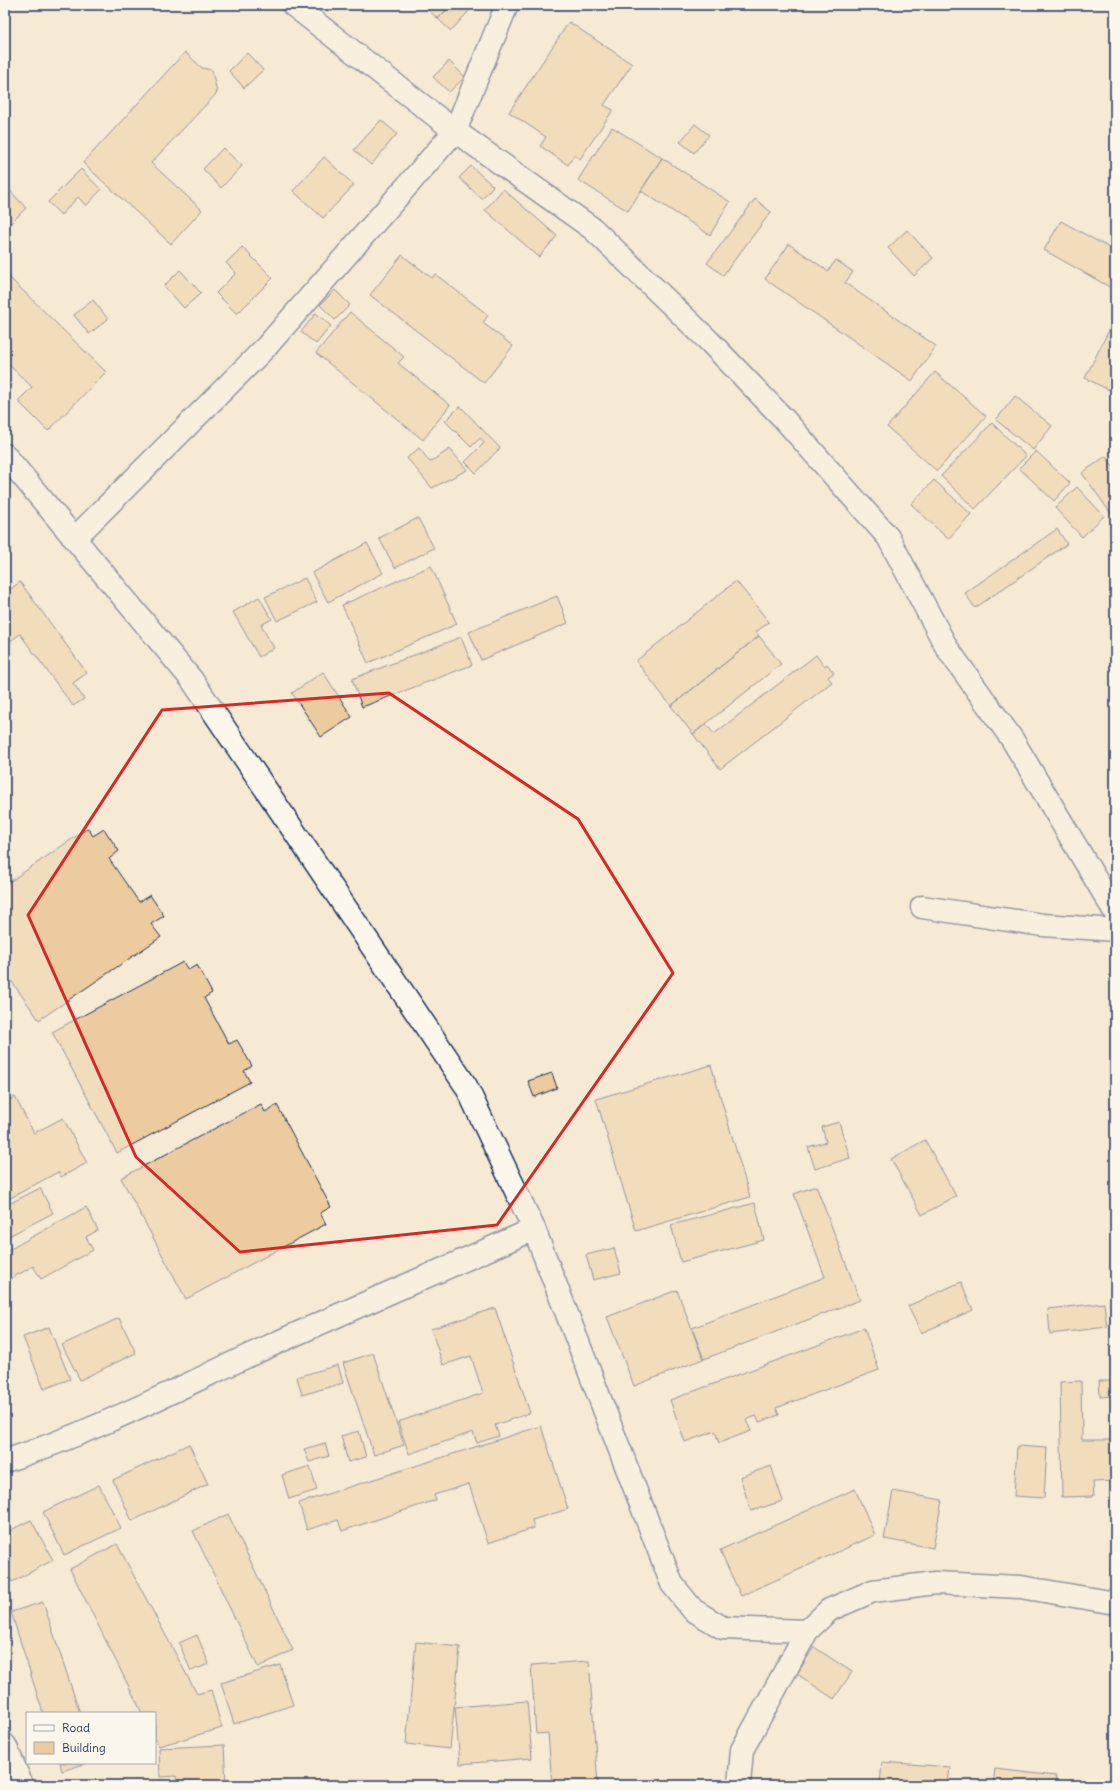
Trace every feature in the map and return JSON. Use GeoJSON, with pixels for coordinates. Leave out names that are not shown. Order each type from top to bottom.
{"type":"FeatureCollection","features":[{"type":"Feature","properties":{"kind":"street"},"geometry":{"type":"LineString","coordinates":[[292,5],[455,131],[593,229],[709,341],[784,419],[888,537],[947,648],[1012,739],[1115,912]]}},
{"type":"Feature","properties":{"kind":"street"},"geometry":{"type":"LineString","coordinates":[[75,538],[267,346],[455,131],[507,5]]}},
{"type":"Feature","properties":{"kind":"street"},"geometry":{"type":"LineString","coordinates":[[5,455],[192,680],[466,1086],[534,1229],[672,1584],[693,1610],[723,1628],[807,1631]]}},
{"type":"Feature","properties":{"kind":"street"},"geometry":{"type":"LineString","coordinates":[[922,907],[1043,925],[1115,930]]}},
{"type":"Feature","properties":{"kind":"street"},"geometry":{"type":"LineString","coordinates":[[5,1461],[38,1450],[126,1414],[253,1354],[534,1229]]}},
{"type":"Feature","properties":{"kind":"street"},"geometry":{"type":"LineString","coordinates":[[739,1785],[742,1750],[807,1631],[829,1610],[873,1591],[935,1583],[1021,1587],[1115,1603]]}},
{"type":"Feature","properties":{"kind":"street"},"geometry":{"type":"LineString","coordinates":[[5,1745],[22,1785]]}},
{"type":"Feature","properties":{"kind":"highlighted area"},"geometry":{"type":"Polygon","coordinates":[[[389,693],[578,819],[673,973],[497,1225],[240,1252],[136,1157],[28,915],[162,710],[389,693]]]}},
{"type":"Feature","properties":{"kind":"building"},"geometry":{"type":"Polygon","coordinates":[[[427,5],[451,5],[438,19],[425,7],[427,5]]]}},
{"type":"Feature","properties":{"kind":"building"},"geometry":{"type":"Polygon","coordinates":[[[451,5],[474,5],[451,31],[438,19],[451,5]]]}},
{"type":"Feature","properties":{"kind":"building"},"geometry":{"type":"Polygon","coordinates":[[[569,22],[632,64],[604,105],[613,110],[580,159],[574,155],[568,165],[540,146],[546,137],[509,112],[569,22]]]}},
{"type":"Feature","properties":{"kind":"building"},"geometry":{"type":"Polygon","coordinates":[[[185,52],[202,68],[212,70],[217,93],[151,163],[202,210],[171,244],[83,163],[185,52]]]}},
{"type":"Feature","properties":{"kind":"building"},"geometry":{"type":"Polygon","coordinates":[[[247,53],[263,70],[244,88],[229,71],[247,53]]]}},
{"type":"Feature","properties":{"kind":"building"},"geometry":{"type":"Polygon","coordinates":[[[449,61],[465,77],[449,92],[433,77],[449,61]]]}},
{"type":"Feature","properties":{"kind":"building"},"geometry":{"type":"Polygon","coordinates":[[[381,120],[397,134],[371,165],[354,150],[381,120]]]}},
{"type":"Feature","properties":{"kind":"building"},"geometry":{"type":"Polygon","coordinates":[[[695,124],[709,135],[694,153],[680,142],[695,124]]]}},
{"type":"Feature","properties":{"kind":"building"},"geometry":{"type":"Polygon","coordinates":[[[612,127],[662,158],[628,211],[578,180],[612,127]]]}},
{"type":"Feature","properties":{"kind":"building"},"geometry":{"type":"Polygon","coordinates":[[[223,148],[242,166],[221,188],[203,169],[223,148]]]}},
{"type":"Feature","properties":{"kind":"building"},"geometry":{"type":"Polygon","coordinates":[[[324,157],[354,185],[323,218],[293,191],[324,157]]]}},
{"type":"Feature","properties":{"kind":"building"},"geometry":{"type":"Polygon","coordinates":[[[662,158],[730,202],[710,235],[641,191],[662,158]]]}},
{"type":"Feature","properties":{"kind":"building"},"geometry":{"type":"Polygon","coordinates":[[[471,166],[493,186],[482,199],[459,178],[471,166]]]}},
{"type":"Feature","properties":{"kind":"building"},"geometry":{"type":"Polygon","coordinates":[[[81,169],[101,190],[86,206],[78,197],[61,215],[48,202],[81,169]]]}},
{"type":"Feature","properties":{"kind":"building"},"geometry":{"type":"Polygon","coordinates":[[[5,185],[26,208],[5,229],[5,185]]]}},
{"type":"Feature","properties":{"kind":"building"},"geometry":{"type":"Polygon","coordinates":[[[503,189],[557,236],[539,257],[485,210],[503,189]]]}},
{"type":"Feature","properties":{"kind":"building"},"geometry":{"type":"Polygon","coordinates":[[[755,199],[771,212],[723,275],[707,263],[755,199]]]}},
{"type":"Feature","properties":{"kind":"building"},"geometry":{"type":"Polygon","coordinates":[[[1061,221],[1115,251],[1115,290],[1044,250],[1061,221]]]}},
{"type":"Feature","properties":{"kind":"building"},"geometry":{"type":"Polygon","coordinates":[[[907,230],[933,258],[914,276],[888,248],[907,230]]]}},
{"type":"Feature","properties":{"kind":"building"},"geometry":{"type":"Polygon","coordinates":[[[789,244],[828,271],[836,260],[853,272],[845,283],[936,346],[912,381],[765,279],[789,244]]]}},
{"type":"Feature","properties":{"kind":"building"},"geometry":{"type":"Polygon","coordinates":[[[242,247],[273,278],[237,314],[216,293],[236,273],[226,263],[242,247]]]}},
{"type":"Feature","properties":{"kind":"building"},"geometry":{"type":"Polygon","coordinates":[[[402,255],[432,278],[435,274],[488,315],[483,323],[513,346],[484,383],[370,295],[402,255]]]}},
{"type":"Feature","properties":{"kind":"building"},"geometry":{"type":"Polygon","coordinates":[[[180,270],[201,293],[184,308],[164,286],[180,270]]]}},
{"type":"Feature","properties":{"kind":"building"},"geometry":{"type":"Polygon","coordinates":[[[6,274],[106,372],[48,431],[18,401],[32,387],[5,361],[6,274]]]}},
{"type":"Feature","properties":{"kind":"building"},"geometry":{"type":"Polygon","coordinates":[[[335,290],[350,305],[335,320],[320,305],[335,290]]]}},
{"type":"Feature","properties":{"kind":"building"},"geometry":{"type":"Polygon","coordinates":[[[93,300],[108,319],[89,334],[74,315],[93,300]]]}},
{"type":"Feature","properties":{"kind":"building"},"geometry":{"type":"Polygon","coordinates":[[[350,312],[404,357],[398,363],[450,405],[423,440],[316,353],[350,312]]]}},
{"type":"Feature","properties":{"kind":"building"},"geometry":{"type":"Polygon","coordinates":[[[316,313],[331,326],[316,344],[301,332],[316,313]]]}},
{"type":"Feature","properties":{"kind":"building"},"geometry":{"type":"Polygon","coordinates":[[[1115,318],[1115,379],[1109,390],[1085,378],[1115,318]]]}},
{"type":"Feature","properties":{"kind":"building"},"geometry":{"type":"Polygon","coordinates":[[[935,372],[986,416],[937,471],[887,427],[935,372]]]}},
{"type":"Feature","properties":{"kind":"building"},"geometry":{"type":"Polygon","coordinates":[[[1015,396],[1052,426],[1033,450],[996,420],[1015,396]]]}},
{"type":"Feature","properties":{"kind":"building"},"geometry":{"type":"Polygon","coordinates":[[[460,406],[500,448],[476,473],[465,462],[484,443],[480,438],[471,447],[445,421],[460,406]]]}},
{"type":"Feature","properties":{"kind":"building"},"geometry":{"type":"Polygon","coordinates":[[[992,423],[1026,456],[975,509],[941,476],[992,423]]]}},
{"type":"Feature","properties":{"kind":"building"},"geometry":{"type":"Polygon","coordinates":[[[419,448],[430,462],[450,449],[467,470],[432,488],[407,458],[419,448]]]}},
{"type":"Feature","properties":{"kind":"building"},"geometry":{"type":"Polygon","coordinates":[[[1036,451],[1070,483],[1054,501],[1019,468],[1036,451]]]}},
{"type":"Feature","properties":{"kind":"building"},"geometry":{"type":"Polygon","coordinates":[[[1106,456],[1115,469],[1115,513],[1112,515],[1082,473],[1106,456]]]}},
{"type":"Feature","properties":{"kind":"building"},"geometry":{"type":"Polygon","coordinates":[[[934,480],[971,514],[948,539],[911,504],[934,480]]]}},
{"type":"Feature","properties":{"kind":"building"},"geometry":{"type":"Polygon","coordinates":[[[1077,487],[1104,516],[1082,537],[1055,508],[1077,487]]]}},
{"type":"Feature","properties":{"kind":"building"},"geometry":{"type":"Polygon","coordinates":[[[418,518],[434,548],[395,568],[379,538],[418,518]]]}},
{"type":"Feature","properties":{"kind":"building"},"geometry":{"type":"Polygon","coordinates":[[[1057,529],[1067,544],[975,608],[965,593],[1057,529]]]}},
{"type":"Feature","properties":{"kind":"building"},"geometry":{"type":"Polygon","coordinates":[[[367,543],[383,573],[328,602],[312,573],[367,543]]]}},
{"type":"Feature","properties":{"kind":"building"},"geometry":{"type":"Polygon","coordinates":[[[431,566],[457,624],[368,663],[342,605],[431,566]]]}},
{"type":"Feature","properties":{"kind":"building"},"geometry":{"type":"Polygon","coordinates":[[[305,578],[317,602],[277,621],[265,597],[305,578]]]}},
{"type":"Feature","properties":{"kind":"building"},"geometry":{"type":"Polygon","coordinates":[[[736,581],[769,622],[756,632],[759,636],[671,706],[636,661],[736,581]]]}},
{"type":"Feature","properties":{"kind":"building"},"geometry":{"type":"Polygon","coordinates":[[[20,582],[87,673],[73,683],[84,699],[73,706],[20,634],[5,645],[5,593],[20,582]]]}},
{"type":"Feature","properties":{"kind":"building"},"geometry":{"type":"Polygon","coordinates":[[[557,596],[568,623],[481,660],[469,632],[557,596]]]}},
{"type":"Feature","properties":{"kind":"building"},"geometry":{"type":"Polygon","coordinates":[[[259,597],[272,619],[261,625],[274,648],[259,657],[233,612],[259,597]]]}},
{"type":"Feature","properties":{"kind":"building"},"geometry":{"type":"Polygon","coordinates":[[[759,636],[781,664],[693,734],[671,706],[759,636]]]}},
{"type":"Feature","properties":{"kind":"building"},"geometry":{"type":"Polygon","coordinates":[[[461,637],[472,665],[362,707],[352,679],[461,637]]]}},
{"type":"Feature","properties":{"kind":"building"},"geometry":{"type":"Polygon","coordinates":[[[816,655],[824,666],[827,664],[834,673],[828,677],[832,682],[720,769],[693,734],[706,724],[714,734],[816,655]]]}},
{"type":"Feature","properties":{"kind":"building"},"geometry":{"type":"Polygon","coordinates":[[[323,672],[352,717],[321,737],[292,693],[323,672]]]}},
{"type":"Feature","properties":{"kind":"building"},"geometry":{"type":"Polygon","coordinates":[[[88,828],[93,836],[104,829],[119,851],[109,859],[139,902],[150,895],[164,916],[151,924],[161,937],[39,1020],[5,972],[5,885],[88,828]]]}},
{"type":"Feature","properties":{"kind":"building"},"geometry":{"type":"Polygon","coordinates":[[[183,962],[188,970],[197,965],[212,993],[204,998],[229,1044],[237,1040],[252,1066],[244,1071],[250,1082],[117,1153],[52,1032],[183,962]]]}},
{"type":"Feature","properties":{"kind":"building"},"geometry":{"type":"Polygon","coordinates":[[[711,1065],[750,1197],[636,1231],[596,1099],[711,1065]]]}},
{"type":"Feature","properties":{"kind":"building"},"geometry":{"type":"Polygon","coordinates":[[[552,1073],[557,1088],[534,1097],[528,1081],[552,1073]]]}},
{"type":"Feature","properties":{"kind":"building"},"geometry":{"type":"Polygon","coordinates":[[[15,1097],[34,1133],[63,1118],[87,1163],[61,1177],[58,1172],[5,1201],[5,1102],[15,1097]]]}},
{"type":"Feature","properties":{"kind":"building"},"geometry":{"type":"Polygon","coordinates":[[[261,1104],[265,1112],[277,1105],[331,1207],[320,1213],[326,1224],[186,1299],[121,1178],[261,1104]]]}},
{"type":"Feature","properties":{"kind":"building"},"geometry":{"type":"Polygon","coordinates":[[[839,1122],[850,1158],[815,1169],[808,1147],[826,1142],[822,1127],[839,1122]]]}},
{"type":"Feature","properties":{"kind":"building"},"geometry":{"type":"Polygon","coordinates":[[[925,1140],[956,1196],[922,1215],[891,1159],[925,1140]]]}},
{"type":"Feature","properties":{"kind":"building"},"geometry":{"type":"Polygon","coordinates":[[[816,1186],[860,1300],[704,1359],[692,1328],[825,1277],[794,1194],[816,1186]]]}},
{"type":"Feature","properties":{"kind":"building"},"geometry":{"type":"Polygon","coordinates":[[[40,1188],[53,1213],[5,1238],[5,1206],[40,1188]]]}},
{"type":"Feature","properties":{"kind":"building"},"geometry":{"type":"Polygon","coordinates":[[[755,1203],[764,1240],[681,1262],[671,1225],[755,1203]]]}},
{"type":"Feature","properties":{"kind":"building"},"geometry":{"type":"Polygon","coordinates":[[[86,1207],[98,1230],[86,1237],[93,1250],[41,1279],[33,1266],[5,1282],[5,1252],[86,1207]]]}},
{"type":"Feature","properties":{"kind":"building"},"geometry":{"type":"Polygon","coordinates":[[[614,1248],[621,1273],[593,1280],[586,1255],[614,1248]]]}},
{"type":"Feature","properties":{"kind":"building"},"geometry":{"type":"Polygon","coordinates":[[[961,1282],[973,1310],[921,1333],[908,1306],[961,1282]]]}},
{"type":"Feature","properties":{"kind":"building"},"geometry":{"type":"Polygon","coordinates":[[[677,1290],[703,1359],[634,1386],[607,1317],[677,1290]]]}},
{"type":"Feature","properties":{"kind":"building"},"geometry":{"type":"Polygon","coordinates":[[[1104,1303],[1107,1327],[1050,1334],[1048,1309],[1104,1303]]]}},
{"type":"Feature","properties":{"kind":"building"},"geometry":{"type":"Polygon","coordinates":[[[495,1308],[530,1413],[495,1425],[499,1436],[477,1443],[473,1432],[409,1454],[398,1422],[483,1393],[471,1356],[443,1365],[431,1329],[495,1308]]]}},
{"type":"Feature","properties":{"kind":"building"},"geometry":{"type":"Polygon","coordinates":[[[119,1318],[136,1353],[80,1380],[62,1345],[119,1318]]]}},
{"type":"Feature","properties":{"kind":"building"},"geometry":{"type":"Polygon","coordinates":[[[49,1327],[70,1379],[44,1389],[23,1337],[49,1327]]]}},
{"type":"Feature","properties":{"kind":"building"},"geometry":{"type":"Polygon","coordinates":[[[864,1328],[879,1370],[776,1408],[779,1415],[759,1422],[756,1416],[746,1420],[751,1431],[719,1443],[715,1431],[685,1442],[670,1400],[864,1328]]]}},
{"type":"Feature","properties":{"kind":"building"},"geometry":{"type":"Polygon","coordinates":[[[373,1353],[404,1445],[374,1455],[343,1363],[373,1353]]]}},
{"type":"Feature","properties":{"kind":"building"},"geometry":{"type":"Polygon","coordinates":[[[338,1365],[343,1383],[302,1395],[297,1377],[338,1365]]]}},
{"type":"Feature","properties":{"kind":"building"},"geometry":{"type":"Polygon","coordinates":[[[1081,1381],[1082,1440],[1115,1440],[1115,1481],[1093,1482],[1094,1496],[1062,1497],[1060,1382],[1081,1381]]]}},
{"type":"Feature","properties":{"kind":"building"},"geometry":{"type":"Polygon","coordinates":[[[1099,1381],[1115,1381],[1115,1396],[1100,1397],[1099,1381]]]}},
{"type":"Feature","properties":{"kind":"building"},"geometry":{"type":"Polygon","coordinates":[[[541,1426],[568,1509],[532,1520],[534,1528],[488,1543],[469,1484],[434,1495],[436,1500],[342,1531],[338,1520],[307,1530],[299,1503],[541,1426]]]}},
{"type":"Feature","properties":{"kind":"building"},"geometry":{"type":"Polygon","coordinates":[[[359,1431],[366,1457],[348,1462],[341,1436],[359,1431]]]}},
{"type":"Feature","properties":{"kind":"building"},"geometry":{"type":"Polygon","coordinates":[[[325,1443],[329,1456],[309,1462],[304,1449],[325,1443]]]}},
{"type":"Feature","properties":{"kind":"building"},"geometry":{"type":"Polygon","coordinates":[[[189,1444],[208,1484],[132,1521],[113,1480],[189,1444]]]}},
{"type":"Feature","properties":{"kind":"building"},"geometry":{"type":"Polygon","coordinates":[[[1017,1446],[1047,1448],[1044,1498],[1014,1496],[1017,1446]]]}},
{"type":"Feature","properties":{"kind":"building"},"geometry":{"type":"Polygon","coordinates":[[[310,1466],[317,1490],[289,1499],[282,1475],[310,1466]]]}},
{"type":"Feature","properties":{"kind":"building"},"geometry":{"type":"Polygon","coordinates":[[[771,1466],[783,1501],[751,1511],[740,1477],[771,1466]]]}},
{"type":"Feature","properties":{"kind":"building"},"geometry":{"type":"Polygon","coordinates":[[[99,1485],[121,1528],[64,1555],[43,1512],[99,1485]]]}},
{"type":"Feature","properties":{"kind":"building"},"geometry":{"type":"Polygon","coordinates":[[[855,1489],[875,1535],[741,1596],[720,1550],[855,1489]]]}},
{"type":"Feature","properties":{"kind":"building"},"geometry":{"type":"Polygon","coordinates":[[[893,1491],[942,1500],[933,1548],[884,1539],[893,1491]]]}},
{"type":"Feature","properties":{"kind":"building"},"geometry":{"type":"Polygon","coordinates":[[[228,1514],[293,1650],[258,1667],[193,1531],[228,1514]]]}},
{"type":"Feature","properties":{"kind":"building"},"geometry":{"type":"Polygon","coordinates":[[[31,1520],[53,1560],[12,1582],[5,1569],[5,1533],[31,1520]]]}},
{"type":"Feature","properties":{"kind":"building"},"geometry":{"type":"Polygon","coordinates":[[[117,1544],[197,1694],[211,1690],[222,1728],[159,1746],[156,1740],[156,1712],[142,1712],[70,1569],[117,1544]]]}},
{"type":"Feature","properties":{"kind":"building"},"geometry":{"type":"Polygon","coordinates":[[[43,1602],[80,1712],[43,1712],[11,1612],[43,1602]]]}},
{"type":"Feature","properties":{"kind":"building"},"geometry":{"type":"Polygon","coordinates":[[[197,1635],[209,1664],[191,1671],[179,1643],[197,1635]]]}},
{"type":"Feature","properties":{"kind":"building"},"geometry":{"type":"Polygon","coordinates":[[[416,1642],[460,1647],[450,1749],[406,1744],[416,1642]]]}},
{"type":"Feature","properties":{"kind":"building"},"geometry":{"type":"Polygon","coordinates":[[[814,1647],[852,1672],[834,1699],[797,1674],[814,1647]]]}},
{"type":"Feature","properties":{"kind":"building"},"geometry":{"type":"Polygon","coordinates":[[[589,1661],[598,1785],[552,1785],[548,1733],[536,1734],[531,1665],[589,1661]]]}},
{"type":"Feature","properties":{"kind":"building"},"geometry":{"type":"Polygon","coordinates":[[[280,1665],[293,1705],[234,1724],[221,1683],[280,1665]]]}},
{"type":"Feature","properties":{"kind":"building"},"geometry":{"type":"Polygon","coordinates":[[[527,1701],[532,1758],[460,1764],[455,1707],[527,1701]]]}},
{"type":"Feature","properties":{"kind":"building"},"geometry":{"type":"Polygon","coordinates":[[[224,1745],[226,1785],[177,1785],[176,1776],[160,1777],[159,1748],[224,1745]]]}},
{"type":"Feature","properties":{"kind":"building"},"geometry":{"type":"Polygon","coordinates":[[[882,1762],[950,1767],[948,1785],[880,1785],[882,1762]]]}},
{"type":"Feature","properties":{"kind":"building"},"geometry":{"type":"Polygon","coordinates":[[[60,1764],[84,1764],[62,1771],[60,1764]]]}},
{"type":"Feature","properties":{"kind":"building"},"geometry":{"type":"Polygon","coordinates":[[[995,1769],[1056,1776],[1055,1785],[993,1785],[995,1769]]]}}]}
